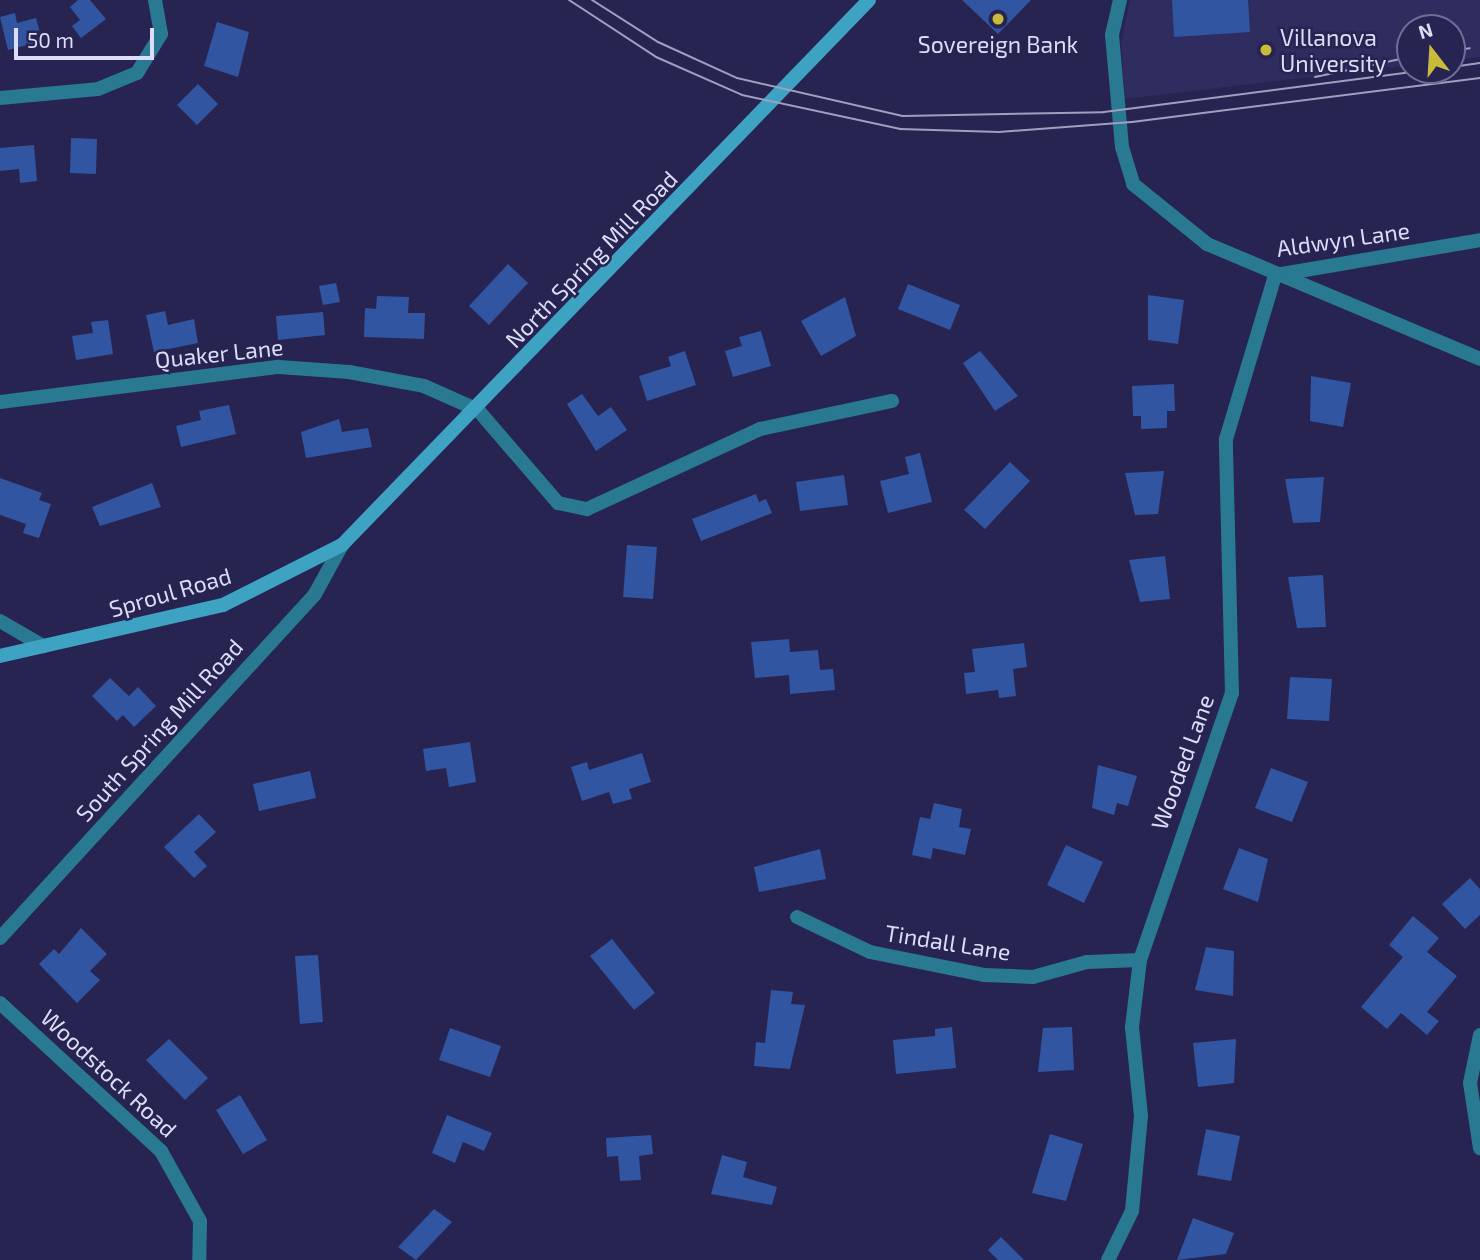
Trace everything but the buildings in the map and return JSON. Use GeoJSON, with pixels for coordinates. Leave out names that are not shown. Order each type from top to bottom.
{"type":"FeatureCollection","features":[{"type":"Feature","properties":{"kind":"main road","name":"North Spring Mill Road"},"geometry":{"type":"LineString","coordinates":[[342,545],[478,410],[869,0]]}},
{"type":"Feature","properties":{"kind":"main road","name":"Sproul Road"},"geometry":{"type":"LineString","coordinates":[[0,656],[223,605],[342,545]]}},
{"type":"Feature","properties":{"kind":"street"},"geometry":{"type":"LineString","coordinates":[[0,98],[98,89],[137,73],[161,34],[155,0]]}},
{"type":"Feature","properties":{"kind":"street","name":"Aldwyn Lane"},"geometry":{"type":"LineString","coordinates":[[1120,0],[1112,35],[1122,147],[1133,184],[1207,244],[1275,276],[1480,240]]}},
{"type":"Feature","properties":{"kind":"street"},"geometry":{"type":"LineString","coordinates":[[1275,276],[1480,359]]}},
{"type":"Feature","properties":{"kind":"street","name":"Wooded Lane"},"geometry":{"type":"LineString","coordinates":[[1108,1260],[1132,1211],[1141,1116],[1132,1027],[1140,960],[1232,693],[1226,439],[1275,276]]}},
{"type":"Feature","properties":{"kind":"street","name":"Quaker Lane"},"geometry":{"type":"LineString","coordinates":[[0,402],[279,367],[424,386],[478,410]]}},
{"type":"Feature","properties":{"kind":"street"},"geometry":{"type":"LineString","coordinates":[[478,410],[558,503],[587,509],[760,429],[892,401]]}},
{"type":"Feature","properties":{"kind":"street","name":"South Spring Mill Road"},"geometry":{"type":"LineString","coordinates":[[0,937],[315,594],[342,545]]}},
{"type":"Feature","properties":{"kind":"street"},"geometry":{"type":"LineString","coordinates":[[0,621],[43,646]]}},
{"type":"Feature","properties":{"kind":"street","name":"Tindall Lane"},"geometry":{"type":"LineString","coordinates":[[797,916],[870,952],[984,975],[1033,977],[1087,962],[1140,960]]}},
{"type":"Feature","properties":{"kind":"street","name":"Woodstock Road"},"geometry":{"type":"LineString","coordinates":[[0,1003],[161,1151],[200,1221],[199,1260]]}},
{"type":"Feature","properties":{"kind":"street"},"geometry":{"type":"LineString","coordinates":[[1480,1035],[1469,1083],[1480,1148]]}},
{"type":"Feature","properties":{"kind":"shaded area","name":"Villanova University"},"geometry":{"type":"Polygon","coordinates":[[[1130,0],[1480,0],[1480,57],[1466,58],[1466,14],[1396,14],[1396,67],[1125,99],[1121,44],[1130,0]]]}},
{"type":"Feature","properties":{"kind":"tram line"},"geometry":{"type":"LineString","coordinates":[[569,0],[656,57],[742,95],[900,129],[999,132],[1132,122],[1480,78]]}},
{"type":"Feature","properties":{"kind":"tram line"},"geometry":{"type":"LineString","coordinates":[[592,0],[658,42],[737,78],[903,116],[1104,112],[1396,74]]}},
{"type":"Feature","properties":{"kind":"tram line"},"geometry":{"type":"LineString","coordinates":[[1466,49],[1470,48]]}},
{"type":"Feature","properties":{"kind":"tram line"},"geometry":{"type":"LineString","coordinates":[[1315,77],[1396,60]]}},
{"type":"Feature","properties":{"kind":"tram line"},"geometry":{"type":"LineString","coordinates":[[1466,65],[1480,63]]}},
{"type":"Feature","properties":{"kind":"place","name":"Sovereign Bank"},"geometry":{"type":"Point","coordinates":[998,19]}},
{"type":"Feature","properties":{"kind":"place","name":"Villanova University"},"geometry":{"type":"Point","coordinates":[1266,50]}}]}
